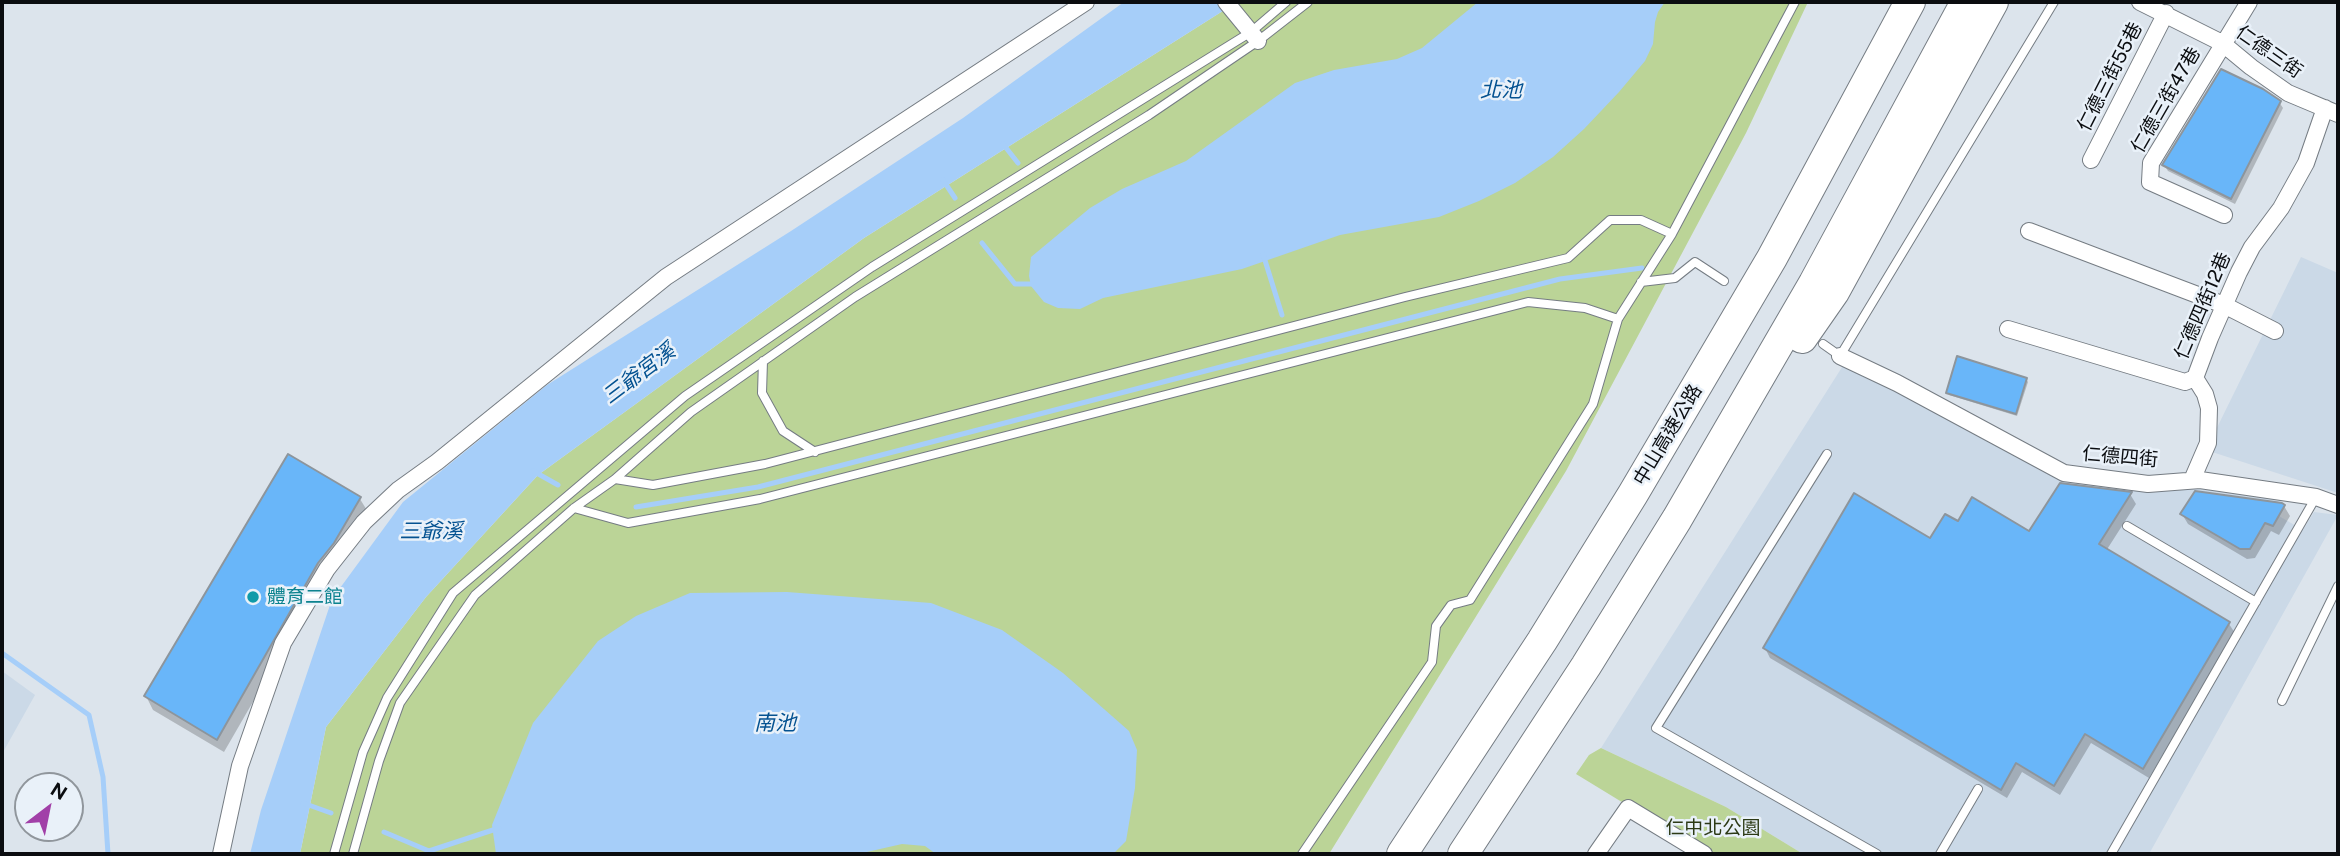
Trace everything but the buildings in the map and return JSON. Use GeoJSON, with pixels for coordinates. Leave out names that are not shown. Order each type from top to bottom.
{"type":"FeatureCollection","features":[{"type":"Feature","properties":{"kind":"highway"},"geometry":{"type":"LineString","coordinates":[[1772,258],[1817,143],[1890,2]]}},
{"type":"Feature","properties":{"kind":"highway","name":"中山高速公路"},"geometry":{"type":"LineString","coordinates":[[1402,854],[1542,641],[1633,494],[1772,258],[1910,2]]}},
{"type":"Feature","properties":{"kind":"highway"},"geometry":{"type":"LineString","coordinates":[[1463,854],[1586,666],[1677,519],[1808,293],[1966,2]]}},
{"type":"Feature","properties":{"kind":"highway"},"geometry":{"type":"LineString","coordinates":[[1677,519],[1834,292],[1993,2]]}},
{"type":"Feature","properties":{"kind":"street"},"geometry":{"type":"LineString","coordinates":[[221,854],[240,766],[283,643],[327,569],[364,522],[398,490],[437,462],[666,277],[1086,2]]}},
{"type":"Feature","properties":{"kind":"street"},"geometry":{"type":"LineString","coordinates":[[1226,2],[1250,32]]}},
{"type":"Feature","properties":{"kind":"street"},"geometry":{"type":"LineString","coordinates":[[2222,43],[2249,2]]}},
{"type":"Feature","properties":{"kind":"street","name":"仁德三街"},"geometry":{"type":"LineString","coordinates":[[2153,6],[2222,43],[2250,67],[2288,93],[2332,111]]}},
{"type":"Feature","properties":{"kind":"street","name":"仁德三街55巷"},"geometry":{"type":"LineString","coordinates":[[2091,160],[2153,6]]}},
{"type":"Feature","properties":{"kind":"street","name":"仁德三街47巷"},"geometry":{"type":"LineString","coordinates":[[2222,43],[2151,163],[2150,182],[2224,215]]}},
{"type":"Feature","properties":{"kind":"street","name":"仁德四街12巷"},"geometry":{"type":"LineString","coordinates":[[2192,480],[2208,443],[2209,408],[2195,378],[2224,305],[2252,247],[2265,231],[2306,163],[2332,111]]}},
{"type":"Feature","properties":{"kind":"street"},"geometry":{"type":"LineString","coordinates":[[2029,231],[2224,305],[2275,331]]}},
{"type":"Feature","properties":{"kind":"street"},"geometry":{"type":"LineString","coordinates":[[2008,329],[2185,382],[2195,378]]}},
{"type":"Feature","properties":{"kind":"street","name":"仁德四街"},"geometry":{"type":"LineString","coordinates":[[1840,355],[2064,474],[2148,484],[2192,480],[2316,497],[2338,505]]}},
{"type":"Feature","properties":{"kind":"street"},"geometry":{"type":"LineString","coordinates":[[1596,854],[1628,808],[1704,854]]}},
{"type":"Feature","properties":{"kind":"lane"},"geometry":{"type":"LineString","coordinates":[[353,854],[379,761],[400,703],[475,595],[574,508],[615,479],[691,412],[855,297],[1149,115],[1286,2]]}},
{"type":"Feature","properties":{"kind":"lane"},"geometry":{"type":"LineString","coordinates":[[334,854],[363,752],[387,698],[453,593],[685,396],[872,267],[1250,32],[1308,2]]}},
{"type":"Feature","properties":{"kind":"lane"},"geometry":{"type":"LineString","coordinates":[[1302,854],[1432,663],[1436,626],[1451,605],[1470,600],[1593,404],[1618,319],[1672,234],[1795,2]]}},
{"type":"Feature","properties":{"kind":"lane"},"geometry":{"type":"LineString","coordinates":[[1823,344],[1840,355],[2054,2]]}},
{"type":"Feature","properties":{"kind":"lane"},"geometry":{"type":"LineString","coordinates":[[615,479],[653,485],[765,464],[1405,297],[1569,258],[1610,220],[1641,220],[1672,234]]}},
{"type":"Feature","properties":{"kind":"lane"},"geometry":{"type":"LineString","coordinates":[[1641,282],[1675,278],[1695,262],[1724,281]]}},
{"type":"Feature","properties":{"kind":"lane"},"geometry":{"type":"LineString","coordinates":[[574,508],[628,523],[760,499],[1528,302],[1585,308],[1618,319]]}},
{"type":"Feature","properties":{"kind":"lane"},"geometry":{"type":"LineString","coordinates":[[763,361],[762,393],[783,432],[815,452]]}},
{"type":"Feature","properties":{"kind":"lane"},"geometry":{"type":"LineString","coordinates":[[1827,454],[1656,728],[1877,854]]}},
{"type":"Feature","properties":{"kind":"lane"},"geometry":{"type":"LineString","coordinates":[[2111,854],[2316,497]]}},
{"type":"Feature","properties":{"kind":"lane"},"geometry":{"type":"LineString","coordinates":[[2127,526],[2256,603]]}},
{"type":"Feature","properties":{"kind":"lane"},"geometry":{"type":"LineString","coordinates":[[2282,701],[2338,586]]}},
{"type":"Feature","properties":{"kind":"lane"},"geometry":{"type":"LineString","coordinates":[[1940,854],[1978,789]]}},
{"type":"Feature","properties":{"kind":"shaded area"},"geometry":{"type":"Polygon","coordinates":[[[2301,257],[2338,273],[2338,493],[2206,450],[2301,257]]]}},
{"type":"Feature","properties":{"kind":"shaded area"},"geometry":{"type":"Polygon","coordinates":[[[1844,364],[2061,480],[2064,476],[2199,485],[2272,498],[2285,505],[2279,516],[2303,530],[2314,512],[2338,515],[2149,854],[1803,854],[1726,807],[1601,748],[1844,364]]]}},
{"type":"Feature","properties":{"kind":"shaded area"},"geometry":{"type":"Polygon","coordinates":[[[2,671],[35,695],[2,754],[2,671]]]}},
{"type":"Feature","properties":{"kind":"green space"},"geometry":{"type":"Polygon","coordinates":[[[1237,2],[1808,2],[1746,133],[1566,471],[1329,854],[300,854],[326,727],[426,597],[538,475],[864,238],[1237,2]]]}},
{"type":"Feature","properties":{"kind":"green space","name":"仁中北公園"},"geometry":{"type":"Polygon","coordinates":[[[1601,748],[1726,807],[1803,854],[1707,854],[1576,774],[1589,755],[1601,748]]]}},
{"type":"Feature","properties":{"kind":"water","name":"三爺溪"},"geometry":{"type":"Polygon","coordinates":[[[1124,2],[1237,2],[864,238],[538,475],[426,597],[326,727],[300,854],[250,854],[261,810],[332,599],[403,502],[547,385],[791,231],[963,118],[1124,2]]]}},
{"type":"Feature","properties":{"kind":"water","name":"北池"},"geometry":{"type":"Polygon","coordinates":[[[1478,2],[1665,2],[1658,12],[1653,44],[1645,61],[1619,92],[1553,157],[1515,183],[1479,201],[1439,217],[1340,235],[1242,269],[1103,298],[1080,309],[1058,308],[1044,302],[1031,286],[1031,257],[1090,208],[1122,189],[1186,161],[1295,83],[1334,70],[1397,59],[1422,48],[1478,2]]]}},
{"type":"Feature","properties":{"kind":"water","name":"南池"},"geometry":{"type":"Polygon","coordinates":[[[787,592],[931,603],[1002,630],[1063,673],[1129,731],[1137,750],[1135,788],[1126,841],[1113,854],[936,854],[925,846],[902,844],[858,854],[496,854],[492,825],[533,723],[598,641],[636,616],[690,593],[787,592]]]}},
{"type":"Feature","properties":{"kind":"waterway"},"geometry":{"type":"LineString","coordinates":[[1003,144],[1018,163]]}},
{"type":"Feature","properties":{"kind":"waterway"},"geometry":{"type":"LineString","coordinates":[[943,180],[955,198]]}},
{"type":"Feature","properties":{"kind":"waterway"},"geometry":{"type":"LineString","coordinates":[[982,243],[1015,284],[1037,284]]}},
{"type":"Feature","properties":{"kind":"waterway"},"geometry":{"type":"LineString","coordinates":[[1263,254],[1282,315]]}},
{"type":"Feature","properties":{"kind":"waterway"},"geometry":{"type":"LineString","coordinates":[[636,507],[758,487],[1560,279],[1642,268]]}},
{"type":"Feature","properties":{"kind":"waterway"},"geometry":{"type":"LineString","coordinates":[[533,471],[558,485]]}},
{"type":"Feature","properties":{"kind":"waterway"},"geometry":{"type":"LineString","coordinates":[[2,653],[89,715],[103,777],[108,854]]}},
{"type":"Feature","properties":{"kind":"waterway"},"geometry":{"type":"LineString","coordinates":[[303,803],[331,813]]}},
{"type":"Feature","properties":{"kind":"waterway"},"geometry":{"type":"LineString","coordinates":[[384,832],[429,851],[499,828]]}},
{"type":"Feature","properties":{"kind":"place","name":"體育二館"},"geometry":{"type":"Point","coordinates":[253,597]}},
{"type":"Feature","properties":{"kind":"water label","name":"三爺宮溪"},"geometry":{"type":"Point","coordinates":[639,374]}}]}
